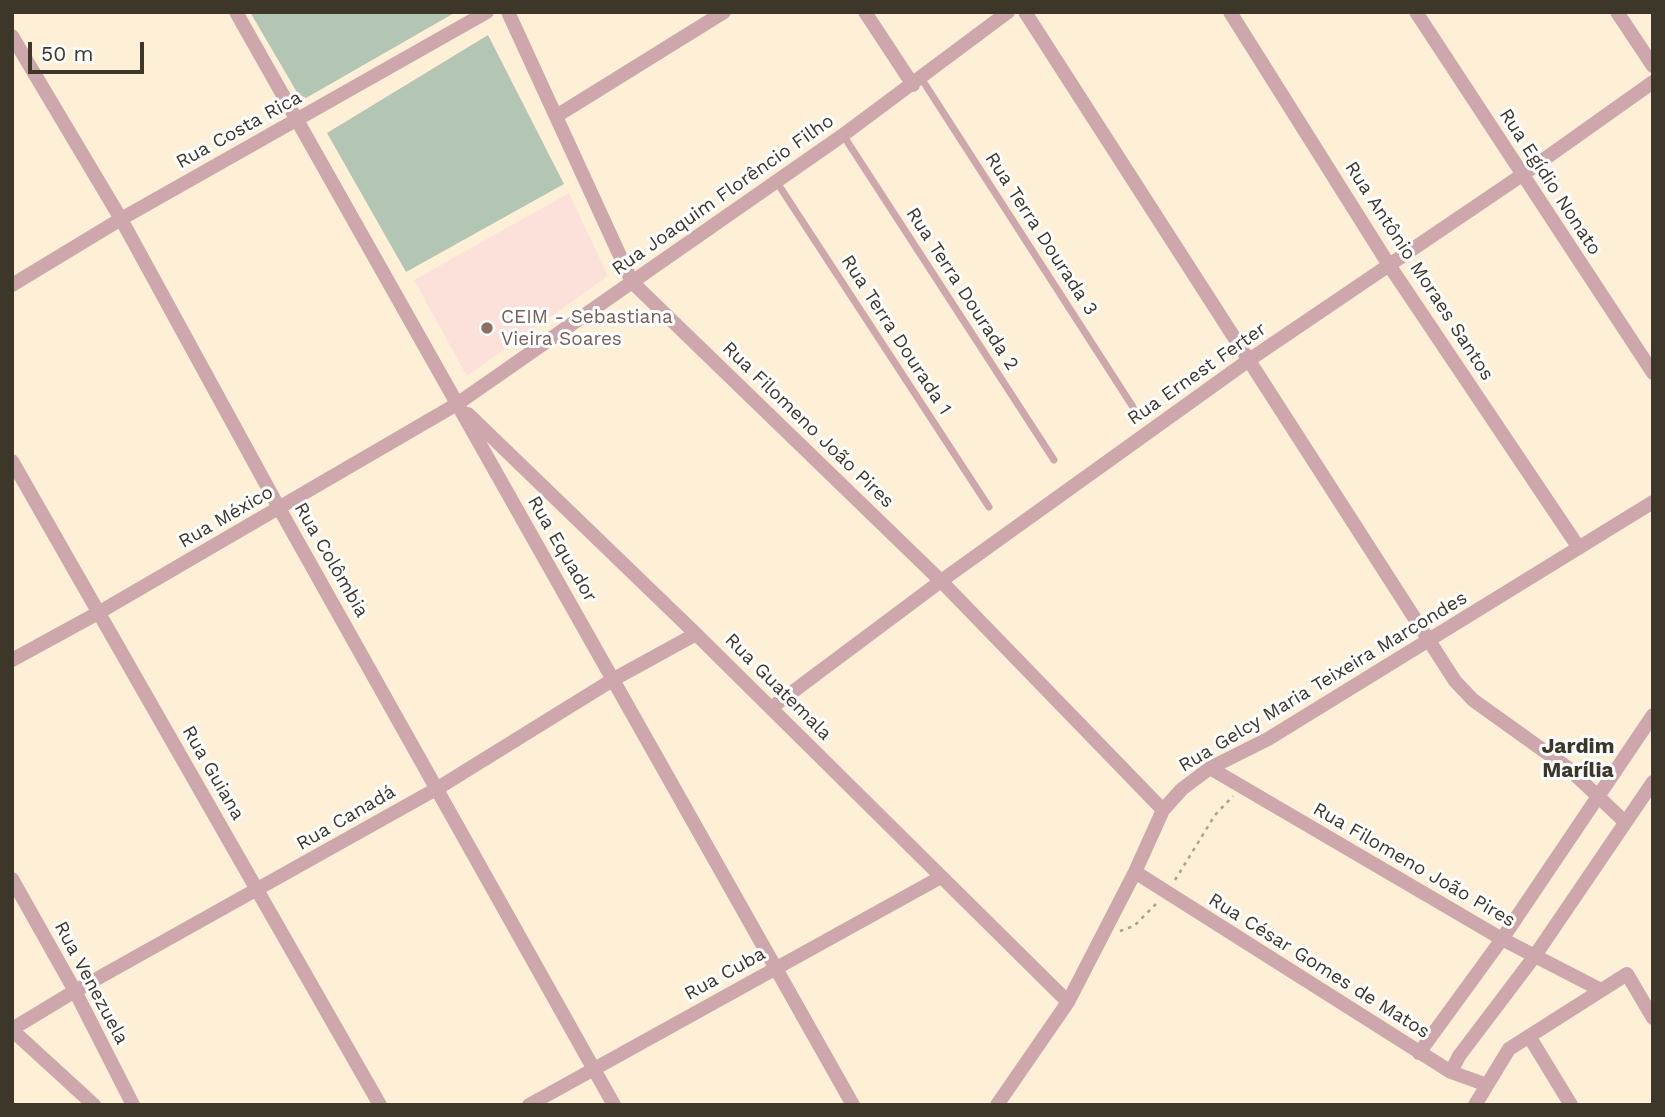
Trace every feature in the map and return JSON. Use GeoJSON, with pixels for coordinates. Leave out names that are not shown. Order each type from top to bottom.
{"type":"FeatureCollection","features":[{"type":"Feature","properties":{"kind":"street","name":"Rua Equador"},"geometry":{"type":"LineString","coordinates":[[236,12],[853,1105]]}},
{"type":"Feature","properties":{"kind":"street","name":"Rua Costa Rica"},"geometry":{"type":"LineString","coordinates":[[12,285],[121,219],[487,12]]}},
{"type":"Feature","properties":{"kind":"street","name":"Rua Filomeno João Pires"},"geometry":{"type":"LineString","coordinates":[[509,12],[632,282],[941,581],[1163,810]]}},
{"type":"Feature","properties":{"kind":"street"},"geometry":{"type":"LineString","coordinates":[[558,116],[724,12]]}},
{"type":"Feature","properties":{"kind":"street"},"geometry":{"type":"LineString","coordinates":[[865,12],[917,82]]}},
{"type":"Feature","properties":{"kind":"street","name":"Rua Joaquim Florêncio Filho"},"geometry":{"type":"LineString","coordinates":[[457,404],[843,135],[1008,12]]}},
{"type":"Feature","properties":{"kind":"street"},"geometry":{"type":"LineString","coordinates":[[1025,12],[1455,681],[1473,700],[1568,768],[1625,822]]}},
{"type":"Feature","properties":{"kind":"street","name":"Rua Antônio Moraes Santos"},"geometry":{"type":"LineString","coordinates":[[1230,12],[1389,265],[1579,548]]}},
{"type":"Feature","properties":{"kind":"street","name":"Rua Egídio Nonato"},"geometry":{"type":"LineString","coordinates":[[1416,12],[1653,373]]}},
{"type":"Feature","properties":{"kind":"street"},"geometry":{"type":"LineString","coordinates":[[1617,12],[1653,66]]}},
{"type":"Feature","properties":{"kind":"street","name":"Rua Colômbia"},"geometry":{"type":"LineString","coordinates":[[12,36],[121,219],[279,508],[614,1105]]}},
{"type":"Feature","properties":{"kind":"street","name":"Rua Ernest Ferter"},"geometry":{"type":"LineString","coordinates":[[771,708],[941,581],[1249,360],[1522,175],[1653,82]]}},
{"type":"Feature","properties":{"kind":"street","name":"Rua México"},"geometry":{"type":"LineString","coordinates":[[12,660],[98,613],[457,404]]}},
{"type":"Feature","properties":{"kind":"street","name":"Rua Guatemala"},"geometry":{"type":"LineString","coordinates":[[457,404],[696,634],[1068,1002]]}},
{"type":"Feature","properties":{"kind":"street","name":"Rua Guiana"},"geometry":{"type":"LineString","coordinates":[[12,461],[380,1105]]}},
{"type":"Feature","properties":{"kind":"street","name":"Rua Gelcy Maria Teixeira Marcondes"},"geometry":{"type":"LineString","coordinates":[[997,1105],[1068,1002],[1098,939],[1135,872],[1163,810],[1182,789],[1210,768],[1268,739],[1653,502]]}},
{"type":"Feature","properties":{"kind":"street","name":"Rua Canadá"},"geometry":{"type":"LineString","coordinates":[[12,1029],[75,990],[438,788],[614,679],[696,634]]}},
{"type":"Feature","properties":{"kind":"street"},"geometry":{"type":"LineString","coordinates":[[1419,1053],[1502,939],[1653,715]]}},
{"type":"Feature","properties":{"kind":"street","name":"Rua Filomeno João Pires"},"geometry":{"type":"LineString","coordinates":[[1210,768],[1502,939],[1601,990]]}},
{"type":"Feature","properties":{"kind":"street"},"geometry":{"type":"LineString","coordinates":[[1451,1072],[1459,1056],[1534,957],[1653,782]]}},
{"type":"Feature","properties":{"kind":"street","name":"Rua César Gomes de Matos"},"geometry":{"type":"LineString","coordinates":[[1135,872],[1419,1053],[1451,1072],[1487,1085]]}},
{"type":"Feature","properties":{"kind":"street","name":"Rua Cuba"},"geometry":{"type":"LineString","coordinates":[[529,1105],[941,877]]}},
{"type":"Feature","properties":{"kind":"street","name":"Rua Venezuela"},"geometry":{"type":"LineString","coordinates":[[12,880],[75,990],[133,1105]]}},
{"type":"Feature","properties":{"kind":"street"},"geometry":{"type":"LineString","coordinates":[[1475,1105],[1509,1049],[1627,974],[1653,1018]]}},
{"type":"Feature","properties":{"kind":"street"},"geometry":{"type":"LineString","coordinates":[[12,1029],[94,1105]]}},
{"type":"Feature","properties":{"kind":"street"},"geometry":{"type":"LineString","coordinates":[[1530,1036],[1571,1105]]}},
{"type":"Feature","properties":{"kind":"lane","name":"Rua Terra Dourada 3"},"geometry":{"type":"LineString","coordinates":[[917,82],[1133,407]]}},
{"type":"Feature","properties":{"kind":"lane","name":"Rua Terra Dourada 2"},"geometry":{"type":"LineString","coordinates":[[843,135],[1054,460]]}},
{"type":"Feature","properties":{"kind":"lane","name":"Rua Terra Dourada 1"},"geometry":{"type":"LineString","coordinates":[[776,181],[989,507]]}},
{"type":"Feature","properties":{"kind":"path"},"geometry":{"type":"LineString","coordinates":[[1098,939],[1134,926],[1167,893],[1215,815],[1242,786]]}},
{"type":"Feature","properties":{"kind":"shaded area","name":"CEIM - Sebastiana Vieira Soares"},"geometry":{"type":"Polygon","coordinates":[[[569,193],[608,276],[467,376],[414,280],[569,193]]]}},
{"type":"Feature","properties":{"kind":"green space"},"geometry":{"type":"Polygon","coordinates":[[[250,12],[456,12],[306,98],[298,94],[250,12]]]}},
{"type":"Feature","properties":{"kind":"green space"},"geometry":{"type":"Polygon","coordinates":[[[488,35],[564,184],[406,272],[327,133],[488,35]]]}},
{"type":"Feature","properties":{"kind":"place","name":"CEIM - Sebastiana Vieira Soares"},"geometry":{"type":"Point","coordinates":[487,328]}},
{"type":"Feature","properties":{"kind":"district","name":"Jardim Marília"},"geometry":{"type":"Point","coordinates":[1578,759]}}]}
